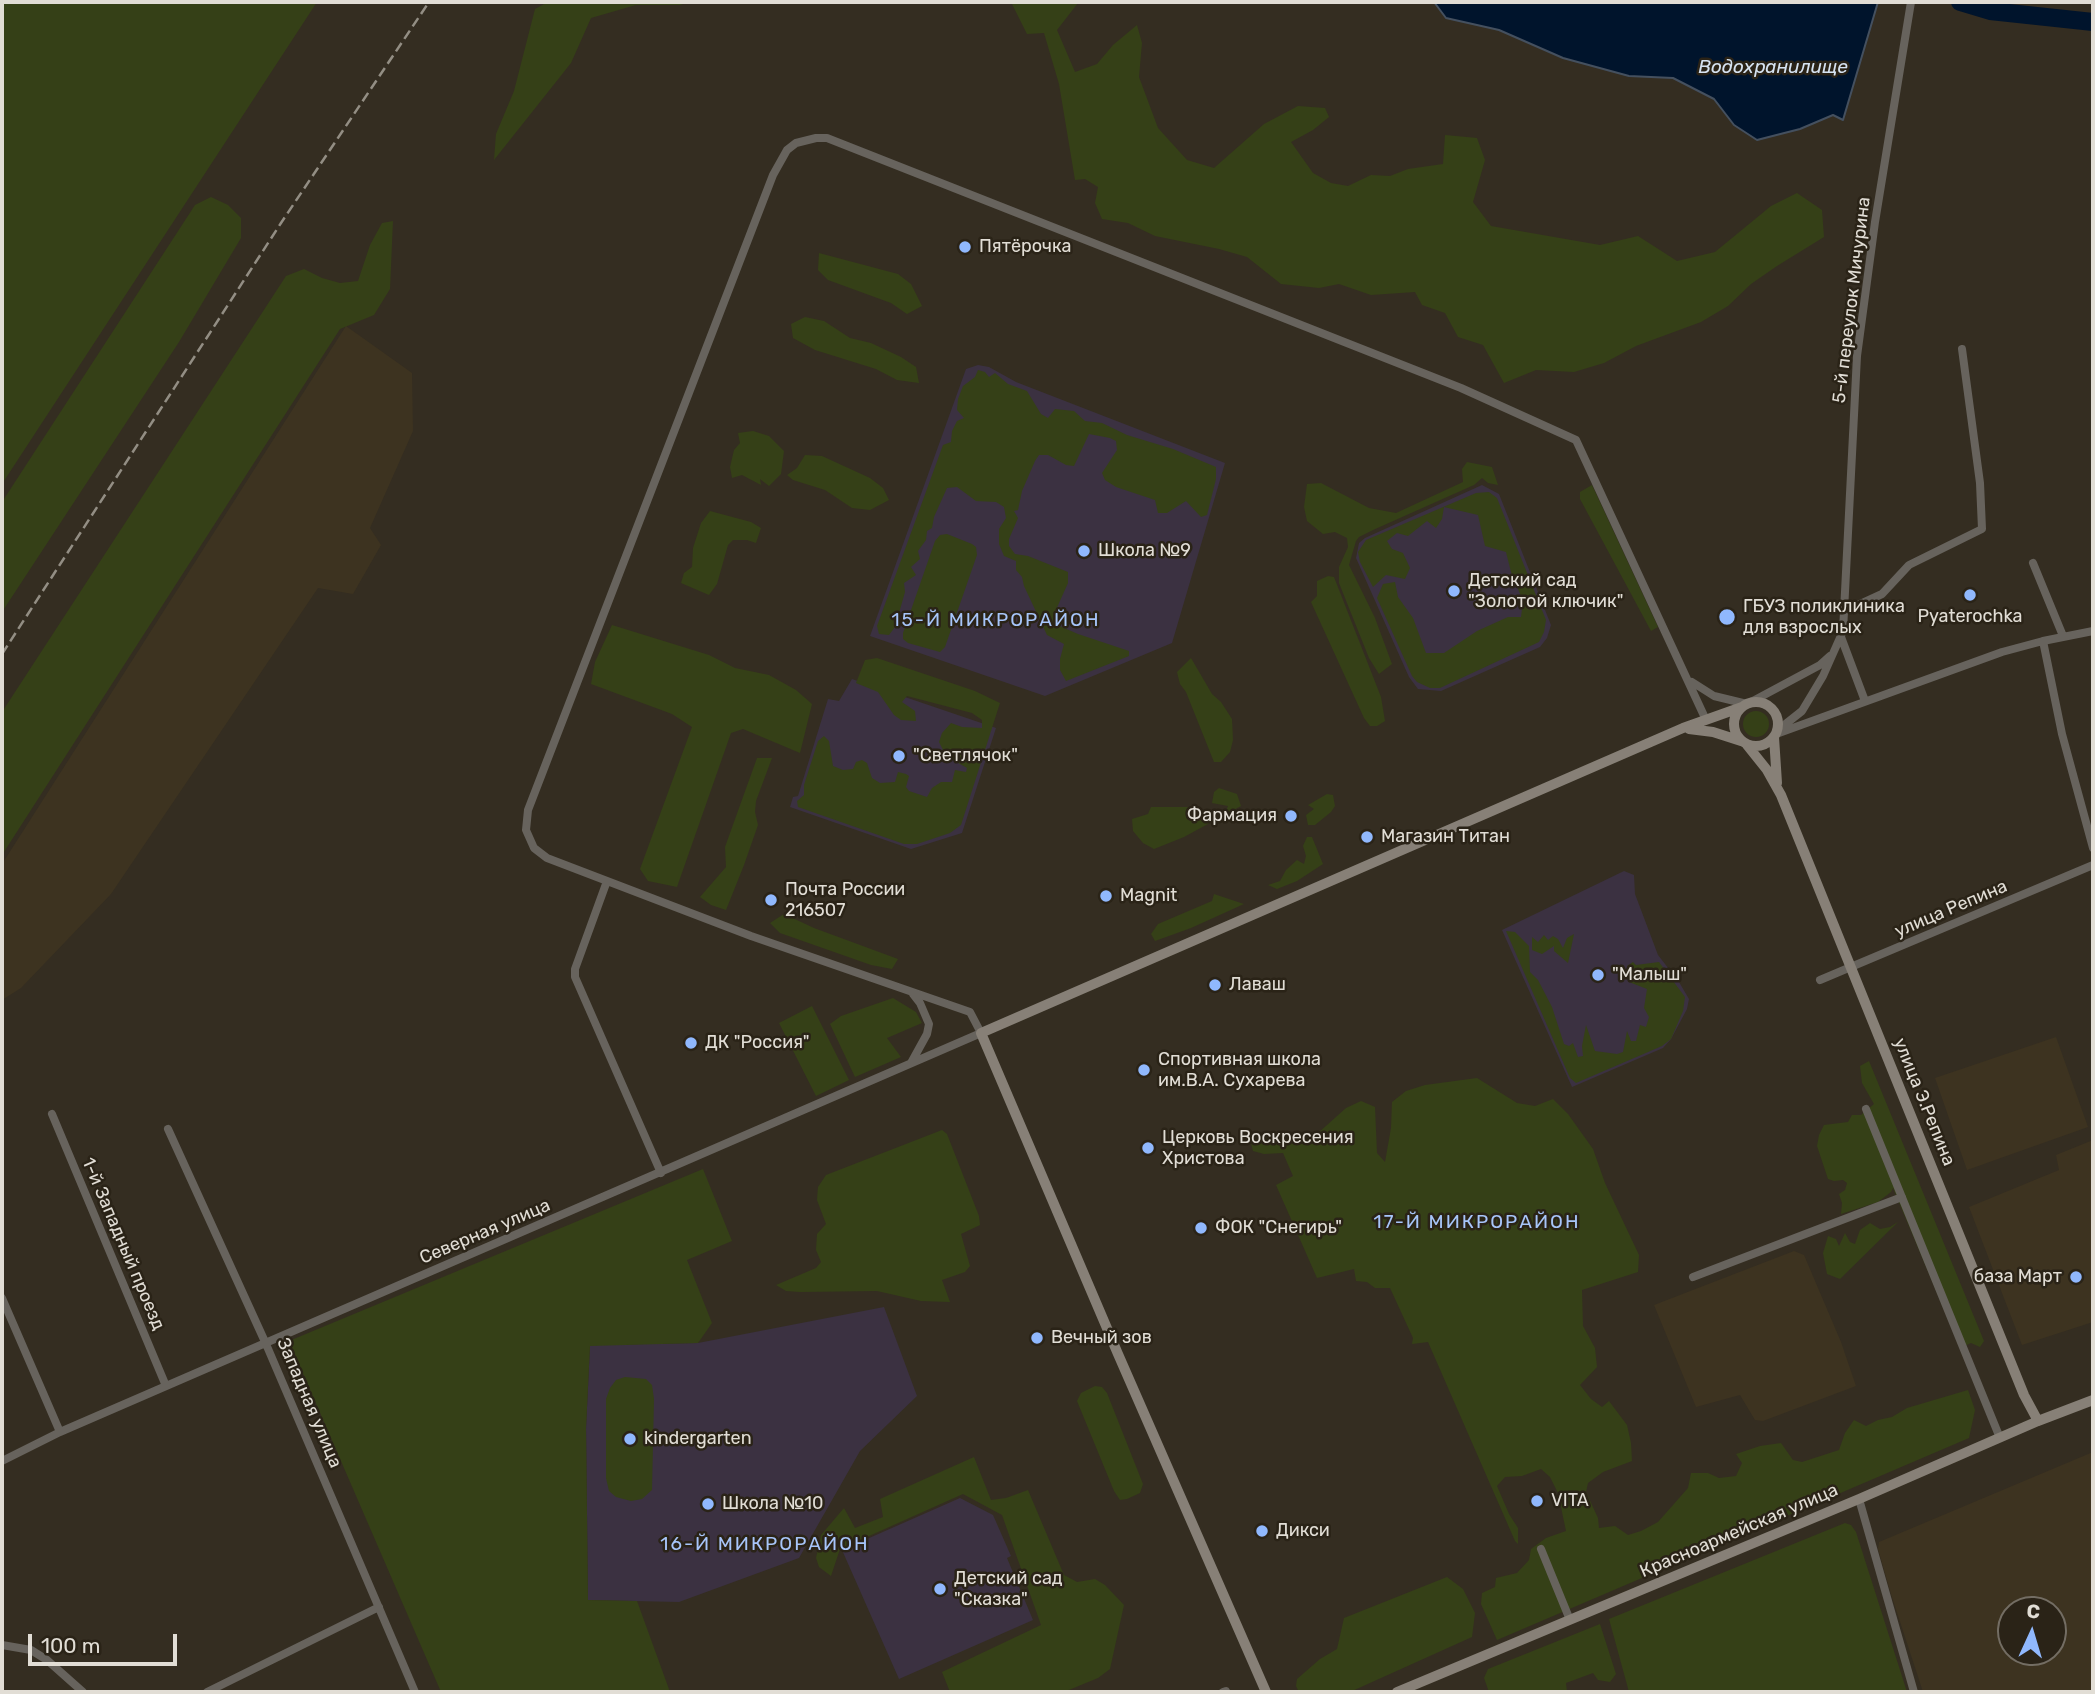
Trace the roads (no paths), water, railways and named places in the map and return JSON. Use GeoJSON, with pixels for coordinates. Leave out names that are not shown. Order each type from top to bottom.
{"type":"FeatureCollection","features":[{"type":"Feature","properties":{"kind":"street","name":"5-й переулок Мичурина"},"geometry":{"type":"LineString","coordinates":[[1776,733],[1802,711],[1820,682],[1839,641],[1845,611],[1857,356],[1910,2]]}},
{"type":"Feature","properties":{"kind":"street"},"geometry":{"type":"LineString","coordinates":[[1266,1692],[981,1032],[970,1012],[751,936],[571,868],[547,858],[534,848],[526,830],[528,810],[773,175],[787,150],[807,139],[827,138],[1461,388],[1576,440],[1706,720]]}},
{"type":"Feature","properties":{"kind":"street"},"geometry":{"type":"LineString","coordinates":[[1845,611],[1882,594],[1909,565],[1982,529],[1980,483],[1962,349]]}},
{"type":"Feature","properties":{"kind":"street"},"geometry":{"type":"LineString","coordinates":[[2033,563],[2063,636]]}},
{"type":"Feature","properties":{"kind":"street"},"geometry":{"type":"LineString","coordinates":[[1683,728],[1713,732],[1744,743],[1765,745],[1776,733],[1959,667],[2043,640],[2093,631]]}},
{"type":"Feature","properties":{"kind":"street"},"geometry":{"type":"LineString","coordinates":[[2043,640],[2062,734],[2093,848]]}},
{"type":"Feature","properties":{"kind":"street"},"geometry":{"type":"LineString","coordinates":[[981,1032],[1683,728],[1747,704],[1820,665],[1839,641],[1865,701]]}},
{"type":"Feature","properties":{"kind":"street"},"geometry":{"type":"LineString","coordinates":[[1686,674],[1705,693],[1747,704],[1766,704],[1774,710],[1778,720],[1776,733]]}},
{"type":"Feature","properties":{"kind":"street"},"geometry":{"type":"LineString","coordinates":[[1744,743],[1734,727],[1735,715],[1747,704]]}},
{"type":"Feature","properties":{"kind":"street","name":"улица Э.Репина"},"geometry":{"type":"LineString","coordinates":[[1776,733],[1776,775],[1781,795]]}},
{"type":"Feature","properties":{"kind":"street","name":"улица Э.Репина"},"geometry":{"type":"LineString","coordinates":[[1744,743],[1767,770],[1781,795],[2024,1395],[2038,1421]]}},
{"type":"Feature","properties":{"kind":"street","name":"улица Репина"},"geometry":{"type":"LineString","coordinates":[[1820,980],[2093,865]]}},
{"type":"Feature","properties":{"kind":"street"},"geometry":{"type":"LineString","coordinates":[[607,881],[575,976],[661,1173]]}},
{"type":"Feature","properties":{"kind":"street"},"geometry":{"type":"LineString","coordinates":[[911,992],[920,1003],[929,1024],[927,1034],[911,1063]]}},
{"type":"Feature","properties":{"kind":"street","name":"Северная улица"},"geometry":{"type":"LineString","coordinates":[[2,1461],[60,1432],[981,1032]]}},
{"type":"Feature","properties":{"kind":"street"},"geometry":{"type":"LineString","coordinates":[[1866,1109],[2000,1438]]}},
{"type":"Feature","properties":{"kind":"street","name":"1-й Западный проезд"},"geometry":{"type":"LineString","coordinates":[[52,1114],[166,1386]]}},
{"type":"Feature","properties":{"kind":"street","name":"Западная улица"},"geometry":{"type":"LineString","coordinates":[[168,1129],[266,1343],[415,1692]]}},
{"type":"Feature","properties":{"kind":"street"},"geometry":{"type":"LineString","coordinates":[[1693,1277],[1902,1197]]}},
{"type":"Feature","properties":{"kind":"street"},"geometry":{"type":"LineString","coordinates":[[2,1298],[60,1432]]}},
{"type":"Feature","properties":{"kind":"street","name":"Красноармейская улица"},"geometry":{"type":"LineString","coordinates":[[1397,1692],[2093,1400]]}},
{"type":"Feature","properties":{"kind":"street"},"geometry":{"type":"LineString","coordinates":[[1859,1499],[1914,1692]]}},
{"type":"Feature","properties":{"kind":"street"},"geometry":{"type":"LineString","coordinates":[[1541,1549],[1570,1620]]}},
{"type":"Feature","properties":{"kind":"street"},"geometry":{"type":"LineString","coordinates":[[207,1692],[379,1607]]}},
{"type":"Feature","properties":{"kind":"street"},"geometry":{"type":"LineString","coordinates":[[2,1645],[31,1650],[47,1660],[83,1692]]}},
{"type":"Feature","properties":{"kind":"water","name":"Водохранилище"},"geometry":{"type":"Polygon","coordinates":[[[1434,2],[1878,2],[1843,120],[1833,115],[1800,129],[1757,140],[1734,125],[1714,99],[1673,78],[1629,76],[1563,58],[1499,30],[1446,18],[1434,2]]]}},
{"type":"Feature","properties":{"kind":"waterway"},"geometry":{"type":"LineString","coordinates":[[1960,2],[1990,11],[2093,22]]}},
{"type":"Feature","properties":{"kind":"railway"},"geometry":{"type":"LineString","coordinates":[[2,654],[281,223],[429,2]]}},
{"type":"Feature","properties":{"kind":"place","name":"Пятёрочка"},"geometry":{"type":"Point","coordinates":[965,247]}},
{"type":"Feature","properties":{"kind":"place","name":"Школа №9"},"geometry":{"type":"Point","coordinates":[1084,551]}},
{"type":"Feature","properties":{"kind":"place","name":"Детский сад \"Золотой ключик\""},"geometry":{"type":"Point","coordinates":[1454,591]}},
{"type":"Feature","properties":{"kind":"place","name":"Pyaterochka"},"geometry":{"type":"Point","coordinates":[1970,595]}},
{"type":"Feature","properties":{"kind":"place","name":"ГБУЗ поликлиника для взрослых"},"geometry":{"type":"Point","coordinates":[1727,617]}},
{"type":"Feature","properties":{"kind":"place","name":"\"Светлячок\""},"geometry":{"type":"Point","coordinates":[899,756]}},
{"type":"Feature","properties":{"kind":"place","name":"Фармация"},"geometry":{"type":"Point","coordinates":[1291,816]}},
{"type":"Feature","properties":{"kind":"place","name":"Магазин Титан"},"geometry":{"type":"Point","coordinates":[1367,837]}},
{"type":"Feature","properties":{"kind":"place","name":"Magnit"},"geometry":{"type":"Point","coordinates":[1106,896]}},
{"type":"Feature","properties":{"kind":"place","name":"Почта России 216507"},"geometry":{"type":"Point","coordinates":[771,900]}},
{"type":"Feature","properties":{"kind":"place","name":"\"Малыш\""},"geometry":{"type":"Point","coordinates":[1598,975]}},
{"type":"Feature","properties":{"kind":"place","name":"Лаваш"},"geometry":{"type":"Point","coordinates":[1215,985]}},
{"type":"Feature","properties":{"kind":"place","name":"ДК \"Россия\""},"geometry":{"type":"Point","coordinates":[691,1043]}},
{"type":"Feature","properties":{"kind":"place","name":"Спортивная школа им.В.А. Сухарева"},"geometry":{"type":"Point","coordinates":[1144,1070]}},
{"type":"Feature","properties":{"kind":"place","name":"Церковь Воскресения Христова"},"geometry":{"type":"Point","coordinates":[1148,1148]}},
{"type":"Feature","properties":{"kind":"place","name":"ФОК \"Снегирь\""},"geometry":{"type":"Point","coordinates":[1201,1228]}},
{"type":"Feature","properties":{"kind":"place","name":"база Март"},"geometry":{"type":"Point","coordinates":[2076,1277]}},
{"type":"Feature","properties":{"kind":"place","name":"Вечный зов"},"geometry":{"type":"Point","coordinates":[1037,1338]}},
{"type":"Feature","properties":{"kind":"place","name":"kindergarten"},"geometry":{"type":"Point","coordinates":[630,1439]}},
{"type":"Feature","properties":{"kind":"place","name":"VITA"},"geometry":{"type":"Point","coordinates":[1537,1501]}},
{"type":"Feature","properties":{"kind":"place","name":"Школа №10"},"geometry":{"type":"Point","coordinates":[708,1504]}},
{"type":"Feature","properties":{"kind":"place","name":"Дикси"},"geometry":{"type":"Point","coordinates":[1262,1531]}},
{"type":"Feature","properties":{"kind":"place","name":"Детский сад \"Сказка\""},"geometry":{"type":"Point","coordinates":[940,1589]}},
{"type":"Feature","properties":{"kind":"district","name":"15-Й МИКРОРАЙОН"},"geometry":{"type":"Point","coordinates":[996,621]}},
{"type":"Feature","properties":{"kind":"district","name":"17-Й МИКРОРАЙОН"},"geometry":{"type":"Point","coordinates":[1477,1223]}},
{"type":"Feature","properties":{"kind":"district","name":"16-Й МИКРОРАЙОН"},"geometry":{"type":"Point","coordinates":[765,1545]}}]}
